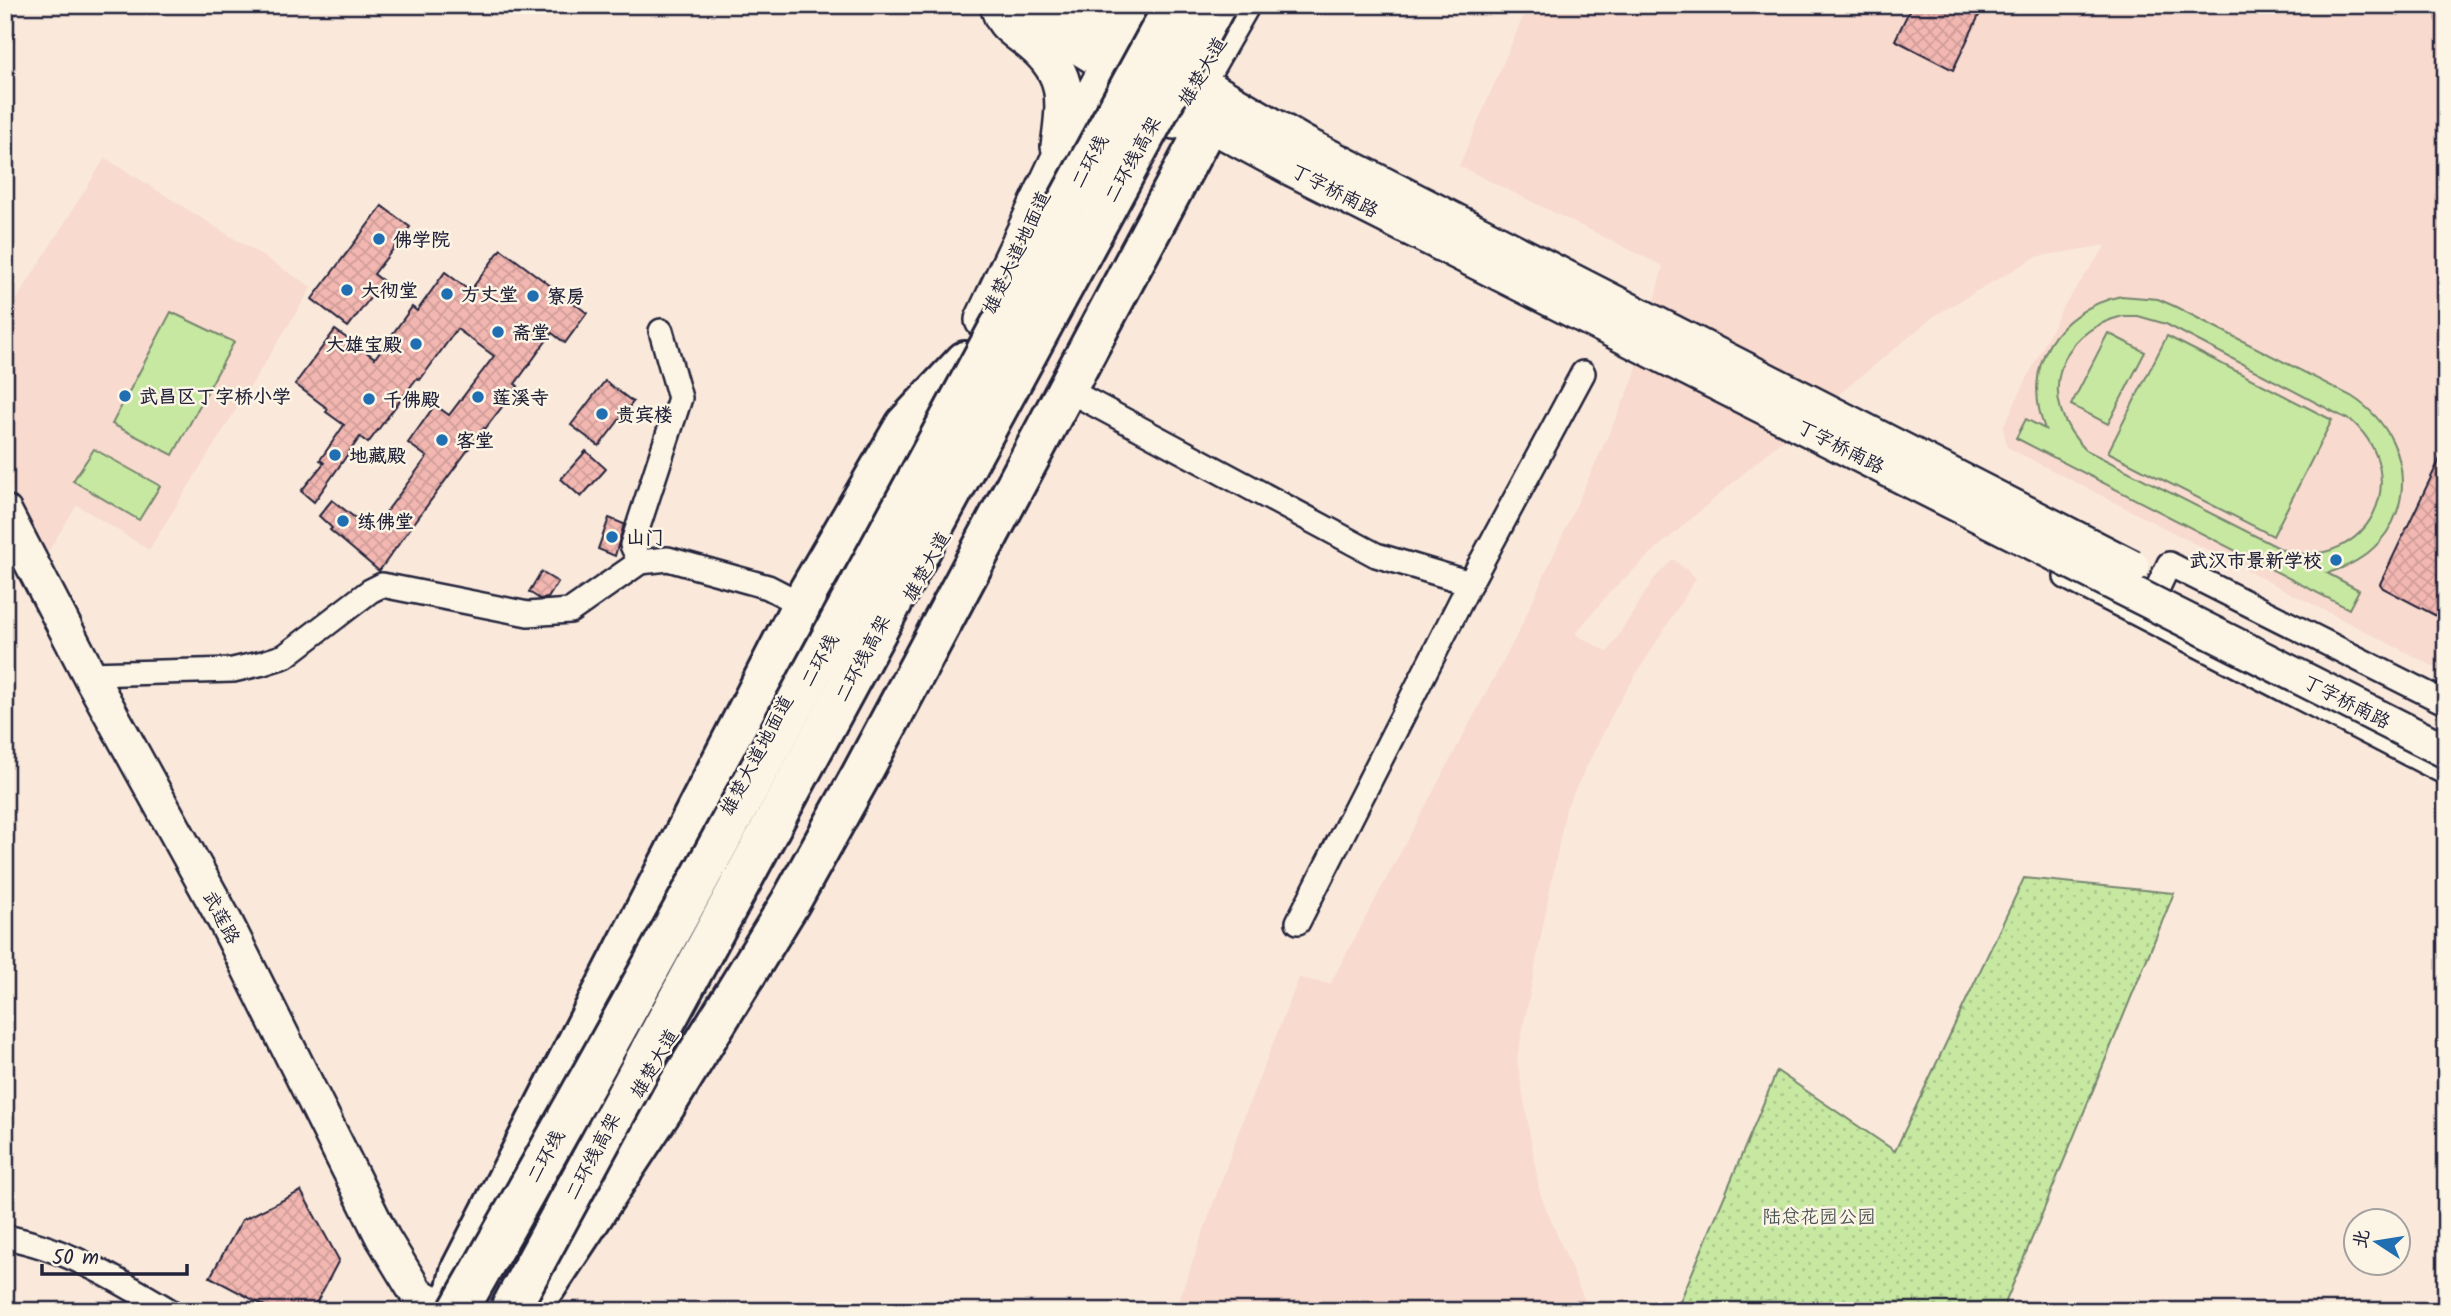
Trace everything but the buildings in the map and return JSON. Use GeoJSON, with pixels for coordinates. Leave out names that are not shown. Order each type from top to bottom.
{"type":"FeatureCollection","features":[{"type":"Feature","properties":{"kind":"highway","name":"二环线"},"geometry":{"type":"LineString","coordinates":[[458,1311],[910,495],[1174,5]]}},
{"type":"Feature","properties":{"kind":"highway","name":"二环线高架"},"geometry":{"type":"LineString","coordinates":[[511,1311],[1216,5]]}},
{"type":"Feature","properties":{"kind":"highway"},"geometry":{"type":"LineString","coordinates":[[526,1311],[546,1287],[666,1105],[790,903],[1214,113]]}},
{"type":"Feature","properties":{"kind":"highway"},"geometry":{"type":"LineString","coordinates":[[450,1311],[460,1271],[801,604],[905,425],[965,361]]}},
{"type":"Feature","properties":{"kind":"main road"},"geometry":{"type":"LineString","coordinates":[[999,5],[1003,20],[1045,52],[1060,77],[1064,105],[1058,163]]}},
{"type":"Feature","properties":{"kind":"main road"},"geometry":{"type":"LineString","coordinates":[[1010,5],[1121,37]]}},
{"type":"Feature","properties":{"kind":"main road"},"geometry":{"type":"LineString","coordinates":[[1068,5],[1121,37]]}},
{"type":"Feature","properties":{"kind":"main road","name":"雄楚大道地面道"},"geometry":{"type":"LineString","coordinates":[[450,1311],[616,1017],[965,361],[1058,163],[1121,37],[1142,5]]}},
{"type":"Feature","properties":{"kind":"main road","name":"雄楚大道"},"geometry":{"type":"LineString","coordinates":[[511,1311],[685,1010],[798,796],[1214,113],[1240,5]]}},
{"type":"Feature","properties":{"kind":"main road","name":"丁字桥南路"},"geometry":{"type":"LineString","coordinates":[[1121,37],[1214,113],[2446,751]]}},
{"type":"Feature","properties":{"kind":"main road","name":"丁字桥南路"},"geometry":{"type":"LineString","coordinates":[[1298,156],[2446,727]]}},
{"type":"Feature","properties":{"kind":"main road","name":"武莲路"},"geometry":{"type":"LineString","coordinates":[[5,513],[89,674],[226,923],[383,1238],[417,1294],[450,1311]]}},
{"type":"Feature","properties":{"kind":"street"},"geometry":{"type":"LineString","coordinates":[[640,562],[632,545],[680,398],[661,331]]}},
{"type":"Feature","properties":{"kind":"street"},"geometry":{"type":"LineString","coordinates":[[1297,922],[1470,583],[1583,373]]}},
{"type":"Feature","properties":{"kind":"street"},"geometry":{"type":"LineString","coordinates":[[1066,389],[1376,555],[1470,583]]}},
{"type":"Feature","properties":{"kind":"street"},"geometry":{"type":"LineString","coordinates":[[89,674],[233,670],[274,660],[285,656],[370,590],[382,585],[528,614],[570,611],[640,562],[668,559],[768,587],[801,604]]}},
{"type":"Feature","properties":{"kind":"street"},"geometry":{"type":"LineString","coordinates":[[2039,563],[2446,772]]}},
{"type":"Feature","properties":{"kind":"street"},"geometry":{"type":"LineString","coordinates":[[2144,618],[2169,564],[2446,703]]}},
{"type":"Feature","properties":{"kind":"street"},"geometry":{"type":"LineString","coordinates":[[5,1237],[26,1241],[93,1266],[170,1311]]}},
{"type":"Feature","properties":{"kind":"shaded area"},"geometry":{"type":"Polygon","coordinates":[[[1528,5],[2446,5],[2446,295],[2436,342],[2446,347],[2446,673],[2007,447],[2003,427],[2061,310],[2106,245],[2036,257],[1937,314],[1772,449],[1656,549],[1610,592],[1575,634],[1608,652],[1654,579],[1673,559],[1696,578],[1616,707],[1566,808],[1517,1059],[1540,1194],[1589,1311],[1175,1311],[1248,1106],[1299,978],[1330,984],[1517,635],[1636,370],[1663,266],[1459,166],[1528,5]]]}},
{"type":"Feature","properties":{"kind":"shaded area","name":"武昌区丁字桥小学"},"geometry":{"type":"Polygon","coordinates":[[[105,158],[312,287],[149,550],[77,505],[47,553],[5,474],[5,318],[105,158]]]}},
{"type":"Feature","properties":{"kind":"green space"},"geometry":{"type":"Polygon","coordinates":[[[2121,296],[2158,299],[2351,396],[2376,417],[2392,441],[2401,467],[2401,494],[2394,519],[2379,542],[2357,561],[2327,573],[2359,590],[2349,609],[2016,438],[2026,419],[2045,429],[2038,406],[2037,384],[2041,363],[2062,328],[2098,303],[2121,296]],[[2123,316],[2100,324],[2082,337],[2068,353],[2060,371],[2058,390],[2061,411],[2070,431],[2086,450],[2287,552],[2316,553],[2340,546],[2360,533],[2373,514],[2380,492],[2380,468],[2371,444],[2353,422],[2166,324],[2138,316],[2123,316]]]}},
{"type":"Feature","properties":{"kind":"green space"},"geometry":{"type":"Polygon","coordinates":[[[171,312],[234,342],[173,455],[112,424],[171,312]]]}},
{"type":"Feature","properties":{"kind":"green space"},"geometry":{"type":"Polygon","coordinates":[[[2108,333],[2145,352],[2108,424],[2071,405],[2108,333]]]}},
{"type":"Feature","properties":{"kind":"green space"},"geometry":{"type":"Polygon","coordinates":[[[2167,336],[2332,420],[2273,536],[2108,452],[2167,336]]]}},
{"type":"Feature","properties":{"kind":"green space"},"geometry":{"type":"Polygon","coordinates":[[[94,449],[160,486],[139,520],[73,481],[94,449]]]}},
{"type":"Feature","properties":{"kind":"green space","name":"陆总花园公园"},"geometry":{"type":"Polygon","coordinates":[[[2024,878],[2174,893],[2002,1311],[1676,1311],[1777,1071],[1895,1151],[2024,878]]]}},
{"type":"Feature","properties":{"kind":"place","name":"佛学院"},"geometry":{"type":"Point","coordinates":[379,239]}},
{"type":"Feature","properties":{"kind":"place","name":"大彻堂"},"geometry":{"type":"Point","coordinates":[347,290]}},
{"type":"Feature","properties":{"kind":"place","name":"方丈堂"},"geometry":{"type":"Point","coordinates":[447,294]}},
{"type":"Feature","properties":{"kind":"place","name":"寮房"},"geometry":{"type":"Point","coordinates":[533,296]}},
{"type":"Feature","properties":{"kind":"place","name":"斋堂"},"geometry":{"type":"Point","coordinates":[498,332]}},
{"type":"Feature","properties":{"kind":"place","name":"大雄宝殿"},"geometry":{"type":"Point","coordinates":[416,344]}},
{"type":"Feature","properties":{"kind":"place","name":"武昌区丁字桥小学"},"geometry":{"type":"Point","coordinates":[125,396]}},
{"type":"Feature","properties":{"kind":"place","name":"莲溪寺"},"geometry":{"type":"Point","coordinates":[478,397]}},
{"type":"Feature","properties":{"kind":"place","name":"千佛殿"},"geometry":{"type":"Point","coordinates":[369,399]}},
{"type":"Feature","properties":{"kind":"place","name":"贵宾楼"},"geometry":{"type":"Point","coordinates":[602,414]}},
{"type":"Feature","properties":{"kind":"place","name":"客堂"},"geometry":{"type":"Point","coordinates":[442,440]}},
{"type":"Feature","properties":{"kind":"place","name":"地藏殿"},"geometry":{"type":"Point","coordinates":[335,455]}},
{"type":"Feature","properties":{"kind":"place","name":"练佛堂"},"geometry":{"type":"Point","coordinates":[343,521]}},
{"type":"Feature","properties":{"kind":"place","name":"山门"},"geometry":{"type":"Point","coordinates":[612,537]}},
{"type":"Feature","properties":{"kind":"place","name":"武汉市景新学校"},"geometry":{"type":"Point","coordinates":[2336,560]}}]}
